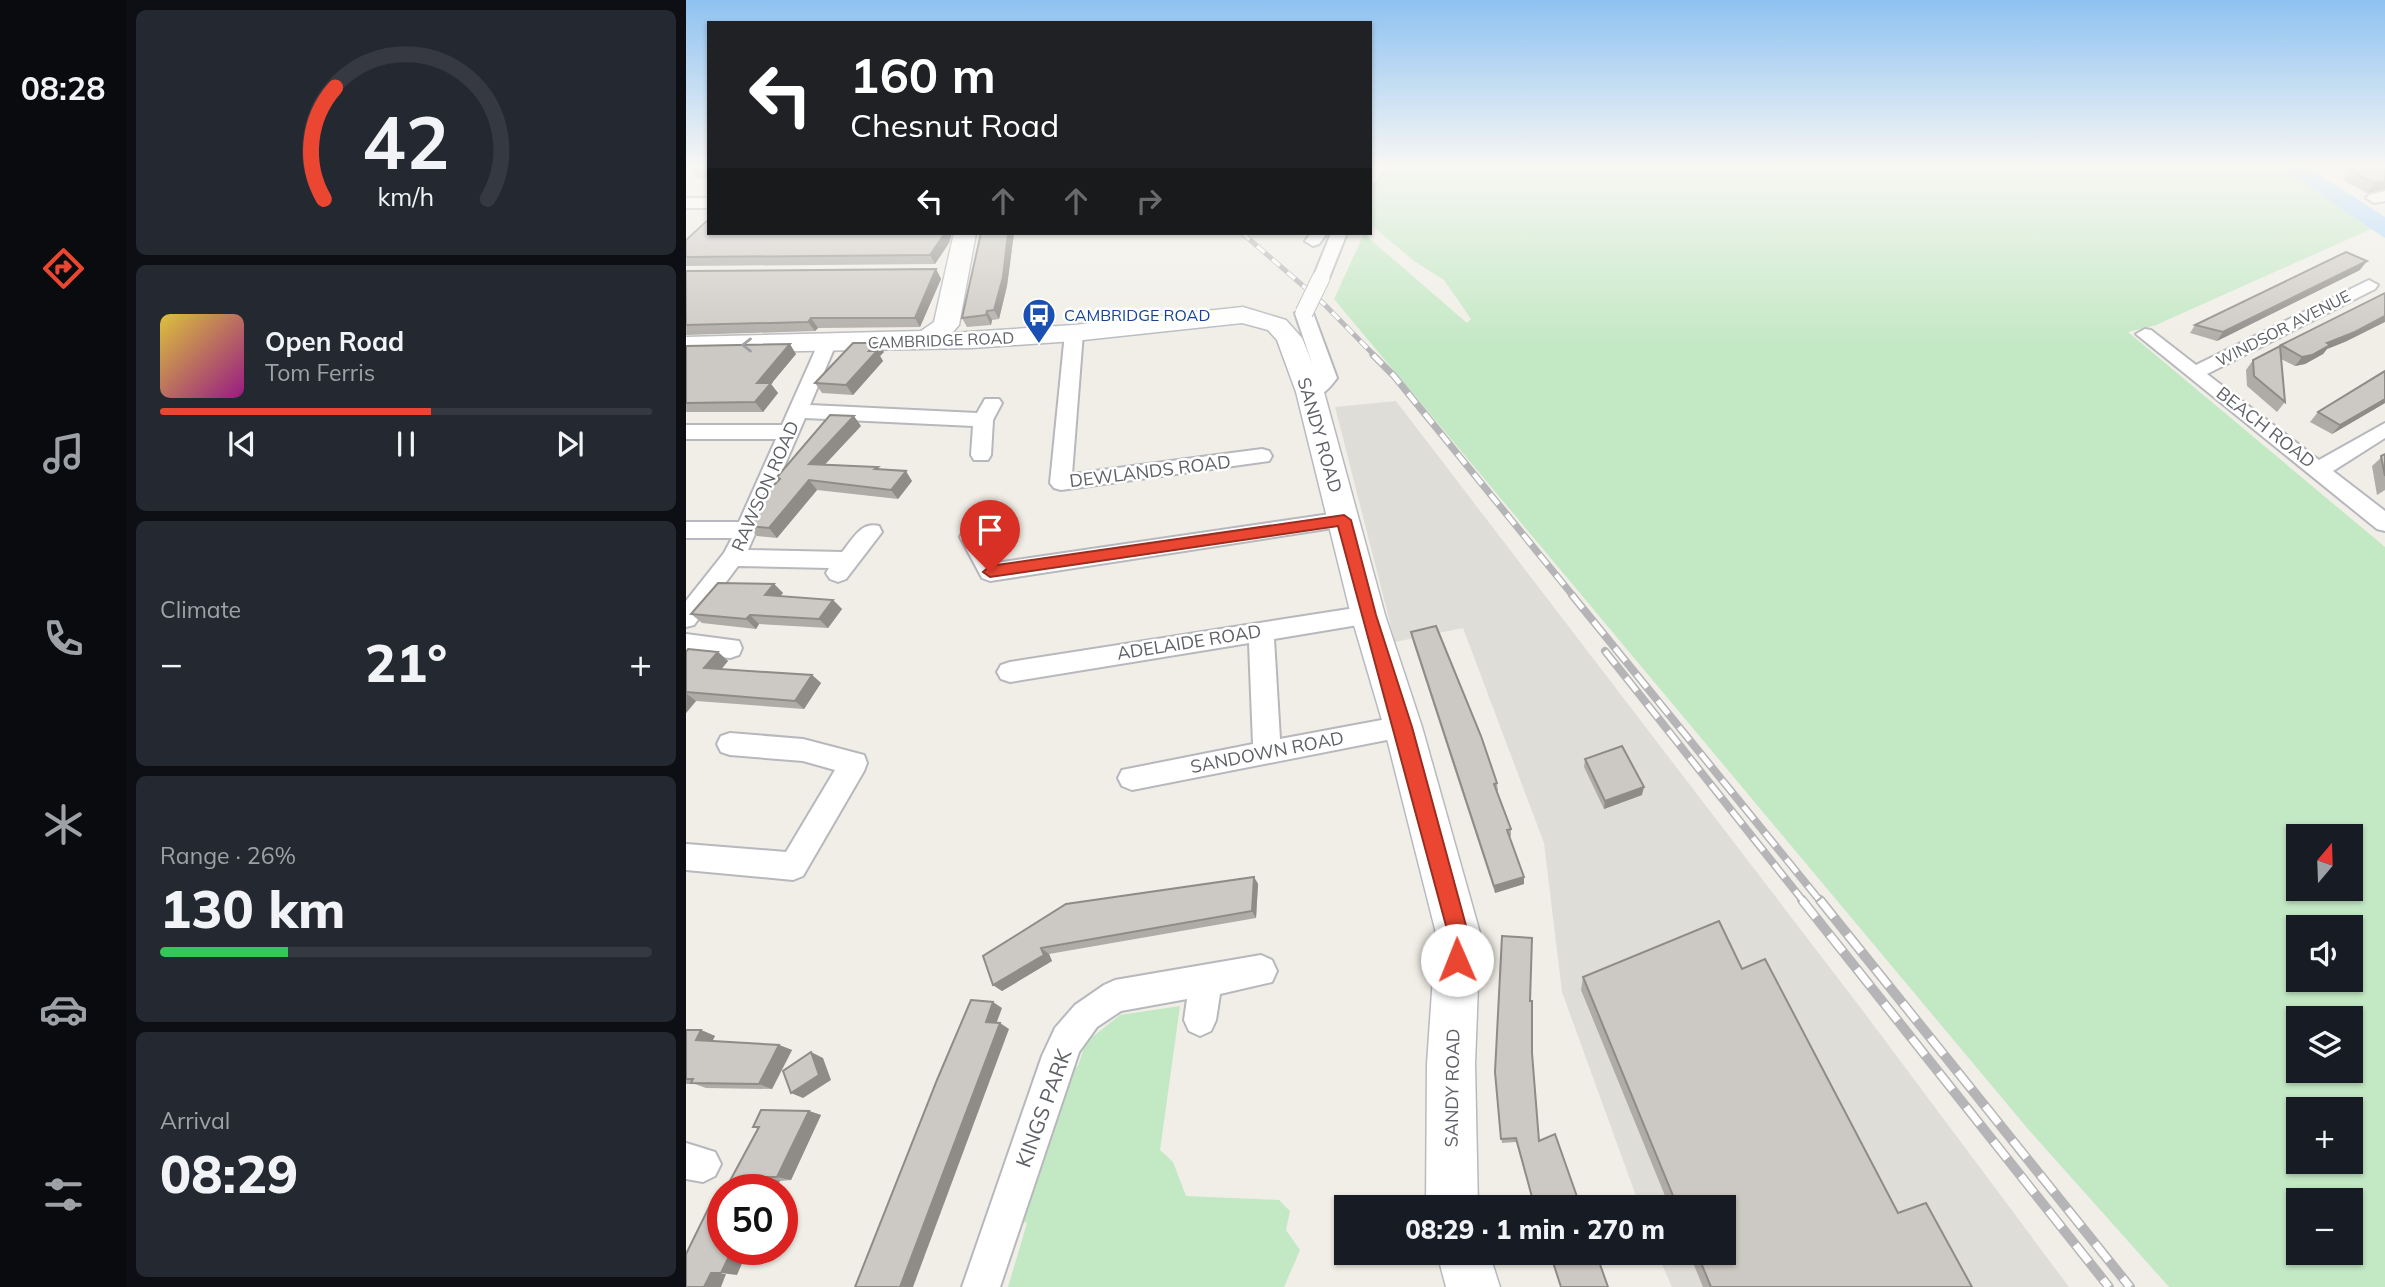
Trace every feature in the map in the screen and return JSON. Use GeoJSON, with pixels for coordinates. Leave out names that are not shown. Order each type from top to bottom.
{"type":"FeatureCollection","features":[{"type":"Feature","properties":{"kind":"main road"},"geometry":{"type":"LineString","coordinates":[[913,343],[930,337],[946,325],[953,272],[964,235]]}},
{"type":"Feature","properties":{"kind":"main road","name":"CAMBRIDGE ROAD"},"geometry":{"type":"LineString","coordinates":[[686,345],[972,340],[1074,333],[1242,315],[1261,318],[1277,325]]}},
{"type":"Feature","properties":{"kind":"main road"},"geometry":{"type":"LineString","coordinates":[[946,325],[959,336],[972,340]]}},
{"type":"Feature","properties":{"kind":"main road","name":"SANDY ROAD"},"geometry":{"type":"LineString","coordinates":[[1277,325],[1289,338],[1310,392],[1368,615],[1403,727],[1458,933],[1451,1064],[1452,1195]]}},
{"type":"Feature","properties":{"kind":"main road"},"geometry":{"type":"LineString","coordinates":[[1467,1265],[1473,1287]]}},
{"type":"Feature","properties":{"kind":"street"},"geometry":{"type":"LineString","coordinates":[[1310,392],[1320,387],[1327,378],[1304,313],[1338,235]]}},
{"type":"Feature","properties":{"kind":"street","name":"WINDSOR AVENUE"},"geometry":{"type":"LineString","coordinates":[[2196,372],[2370,285]]}},
{"type":"Feature","properties":{"kind":"street","name":"DEWLANDS ROAD"},"geometry":{"type":"LineString","coordinates":[[1074,333],[1061,484],[1262,456]]}},
{"type":"Feature","properties":{"kind":"street","name":"BEACH ROAD"},"geometry":{"type":"LineString","coordinates":[[2145,334],[2320,469],[2385,523]]}},
{"type":"Feature","properties":{"kind":"street","name":"RAWSON ROAD"},"geometry":{"type":"LineString","coordinates":[[686,618],[732,558],[747,530],[827,344]]}},
{"type":"Feature","properties":{"kind":"street"},"geometry":{"type":"LineString","coordinates":[[799,411],[987,412],[981,455]]}},
{"type":"Feature","properties":{"kind":"street"},"geometry":{"type":"LineString","coordinates":[[2320,469],[2385,429]]}},
{"type":"Feature","properties":{"kind":"street"},"geometry":{"type":"LineString","coordinates":[[686,432],[789,432]]}},
{"type":"Feature","properties":{"kind":"street"},"geometry":{"type":"LineString","coordinates":[[971,537],[990,572],[1344,520]]}},
{"type":"Feature","properties":{"kind":"street"},"geometry":{"type":"LineString","coordinates":[[686,530],[747,530]]}},
{"type":"Feature","properties":{"kind":"street"},"geometry":{"type":"LineString","coordinates":[[732,558],[842,568],[870,532]]}},
{"type":"Feature","properties":{"kind":"street","name":"ADELAIDE ROAD"},"geometry":{"type":"LineString","coordinates":[[1010,671],[1368,615]]}},
{"type":"Feature","properties":{"kind":"street"},"geometry":{"type":"LineString","coordinates":[[1261,631],[1266,752]]}},
{"type":"Feature","properties":{"kind":"street"},"geometry":{"type":"LineString","coordinates":[[686,644],[730,648]]}},
{"type":"Feature","properties":{"kind":"street","name":"SANDOWN ROAD"},"geometry":{"type":"LineString","coordinates":[[1132,778],[1403,727]]}},
{"type":"Feature","properties":{"kind":"street"},"geometry":{"type":"LineString","coordinates":[[686,857],[793,866],[854,763],[803,750],[730,744]]}},
{"type":"Feature","properties":{"kind":"street","name":"KINGS PARK"},"geometry":{"type":"LineString","coordinates":[[981,1287],[1059,1056],[1076,1028],[1095,1007],[1115,996],[1261,971]]}},
{"type":"Feature","properties":{"kind":"street"},"geometry":{"type":"LineString","coordinates":[[1199,1020],[1206,980]]}},
{"type":"Feature","properties":{"kind":"shaded area"},"geometry":{"type":"Polygon","coordinates":[[[1396,401],[1863,1011],[2069,1287],[1672,1287],[1662,1265],[1736,1265],[1736,1195],[1636,1195],[1562,992],[1544,843],[1463,628],[1395,642],[1335,407],[1396,401]]]}},
{"type":"Feature","properties":{"kind":"green space"},"geometry":{"type":"Polygon","coordinates":[[[1372,226],[2378,226],[2156,325],[2128,332],[2385,547],[2385,1287],[2169,1287],[2028,1129],[1334,299],[1364,235],[1467,323],[1471,319],[1444,280],[1414,261],[1372,226]]]}},
{"type":"Feature","properties":{"kind":"green space"},"geometry":{"type":"Polygon","coordinates":[[[1180,1006],[1160,1150],[1173,1162],[1186,1196],[1279,1200],[1290,1211],[1286,1230],[1300,1250],[1284,1287],[1008,1287],[1027,1223],[1020,1220],[1073,1068],[1078,1066],[1086,1042],[1120,1015],[1180,1006]]]}},
{"type":"Feature","properties":{"kind":"water"},"geometry":{"type":"Polygon","coordinates":[[[2367,226],[2385,226],[2385,238],[2367,226]]]}},
{"type":"Feature","properties":{"kind":"building"},"geometry":{"type":"Polygon","coordinates":[[[701,226],[707,226],[707,235],[944,235],[930,255],[686,257],[686,240],[701,226]]]}},
{"type":"Feature","properties":{"kind":"building"},"geometry":{"type":"Polygon","coordinates":[[[981,235],[1008,235],[1003,277],[994,310],[987,311],[986,315],[962,318],[981,235]]]}},
{"type":"Feature","properties":{"kind":"building"},"geometry":{"type":"Polygon","coordinates":[[[2346,252],[2367,261],[2223,332],[2195,325],[2346,252]]]}},
{"type":"Feature","properties":{"kind":"building"},"geometry":{"type":"Polygon","coordinates":[[[936,269],[915,318],[811,318],[808,322],[686,325],[686,271],[936,269]]]}},
{"type":"Feature","properties":{"kind":"building"},"geometry":{"type":"Polygon","coordinates":[[[2385,293],[2385,316],[2327,343],[2330,345],[2312,355],[2302,357],[2281,345],[2385,293]]]}},
{"type":"Feature","properties":{"kind":"building"},"geometry":{"type":"Polygon","coordinates":[[[853,343],[877,343],[869,351],[877,351],[846,385],[815,383],[853,343]]]}},
{"type":"Feature","properties":{"kind":"building"},"geometry":{"type":"Polygon","coordinates":[[[790,344],[757,383],[771,383],[755,402],[686,403],[686,346],[790,344]]]}},
{"type":"Feature","properties":{"kind":"building"},"geometry":{"type":"Polygon","coordinates":[[[2280,346],[2285,402],[2254,376],[2253,360],[2280,346]]]}},
{"type":"Feature","properties":{"kind":"building"},"geometry":{"type":"Polygon","coordinates":[[[2385,371],[2385,399],[2340,425],[2318,412],[2385,371]]]}},
{"type":"Feature","properties":{"kind":"building"},"geometry":{"type":"Polygon","coordinates":[[[830,415],[854,416],[809,464],[906,471],[891,490],[809,480],[769,528],[748,526],[761,498],[780,479],[777,477],[830,415]]]}},
{"type":"Feature","properties":{"kind":"building"},"geometry":{"type":"Polygon","coordinates":[[[2385,454],[2385,476],[2381,456],[2385,454]]]}},
{"type":"Feature","properties":{"kind":"building"},"geometry":{"type":"Polygon","coordinates":[[[718,583],[774,584],[765,595],[833,600],[819,619],[750,615],[746,619],[691,614],[718,583]]]}},
{"type":"Feature","properties":{"kind":"building"},"geometry":{"type":"Polygon","coordinates":[[[1436,626],[1481,736],[1497,783],[1494,784],[1511,829],[1507,830],[1524,877],[1494,886],[1411,632],[1436,626]]]}},
{"type":"Feature","properties":{"kind":"building"},"geometry":{"type":"Polygon","coordinates":[[[688,649],[718,652],[704,668],[812,675],[795,701],[686,692],[688,649]]]}},
{"type":"Feature","properties":{"kind":"building"},"geometry":{"type":"Polygon","coordinates":[[[1622,746],[1644,787],[1605,801],[1585,759],[1622,746]]]}},
{"type":"Feature","properties":{"kind":"building"},"geometry":{"type":"Polygon","coordinates":[[[1254,877],[1252,911],[1041,948],[1044,955],[993,985],[983,956],[1066,904],[1254,877]]]}},
{"type":"Feature","properties":{"kind":"building"},"geometry":{"type":"Polygon","coordinates":[[[1719,921],[1742,969],[1765,959],[1898,1213],[1926,1203],[1972,1287],[1711,1287],[1702,1265],[1736,1265],[1736,1195],[1673,1195],[1583,977],[1719,921]]]}},
{"type":"Feature","properties":{"kind":"building"},"geometry":{"type":"Polygon","coordinates":[[[1502,936],[1532,938],[1530,1001],[1539,1141],[1555,1134],[1576,1195],[1531,1195],[1516,1138],[1501,1139],[1495,1072],[1502,936]]]}},
{"type":"Feature","properties":{"kind":"building"},"geometry":{"type":"Polygon","coordinates":[[[971,1000],[993,1002],[986,1022],[1000,1023],[900,1287],[855,1287],[937,1080],[971,1000]]]}},
{"type":"Feature","properties":{"kind":"building"},"geometry":{"type":"Polygon","coordinates":[[[686,1030],[701,1030],[696,1040],[779,1045],[759,1084],[691,1083],[693,1079],[686,1079],[686,1030]]]}},
{"type":"Feature","properties":{"kind":"building"},"geometry":{"type":"Polygon","coordinates":[[[811,1052],[819,1075],[791,1093],[783,1071],[811,1052]]]}},
{"type":"Feature","properties":{"kind":"building"},"geometry":{"type":"Polygon","coordinates":[[[761,1110],[809,1111],[778,1174],[734,1174],[759,1127],[753,1127],[761,1110]]]}},
{"type":"Feature","properties":{"kind":"building"},"geometry":{"type":"Polygon","coordinates":[[[707,1211],[707,1265],[725,1265],[721,1273],[711,1273],[704,1287],[686,1287],[686,1254],[707,1211]]]}},
{"type":"Feature","properties":{"kind":"building"},"geometry":{"type":"Polygon","coordinates":[[[1554,1265],[1600,1265],[1608,1287],[1561,1287],[1554,1265]]]}},
{"type":"Feature","properties":{"kind":"railway"},"geometry":{"type":"LineString","coordinates":[[1244,235],[1324,304],[1375,356]]}},
{"type":"Feature","properties":{"kind":"railway"},"geometry":{"type":"LineString","coordinates":[[1373,355],[1394,376],[1574,597]]}},
{"type":"Feature","properties":{"kind":"railway"},"geometry":{"type":"LineString","coordinates":[[1572,595],[1821,902]]}},
{"type":"Feature","properties":{"kind":"railway"},"geometry":{"type":"LineString","coordinates":[[1605,651],[1804,902]]}},
{"type":"Feature","properties":{"kind":"railway"},"geometry":{"type":"LineString","coordinates":[[1802,900],[2109,1287]]}},
{"type":"Feature","properties":{"kind":"railway"},"geometry":{"type":"LineString","coordinates":[[1820,900],[2130,1287]]}},
{"type":"Feature","properties":{"kind":"place","name":"CAMBRIDGE ROAD"},"geometry":{"type":"Point","coordinates":[1039,345]}},
{"type":"Feature","properties":{"kind":"route"},"geometry":{"type":"LineString","coordinates":[[990,572],[1344,520],[1368,615],[1403,727],[1458,933],[1457,960]]}}]}
